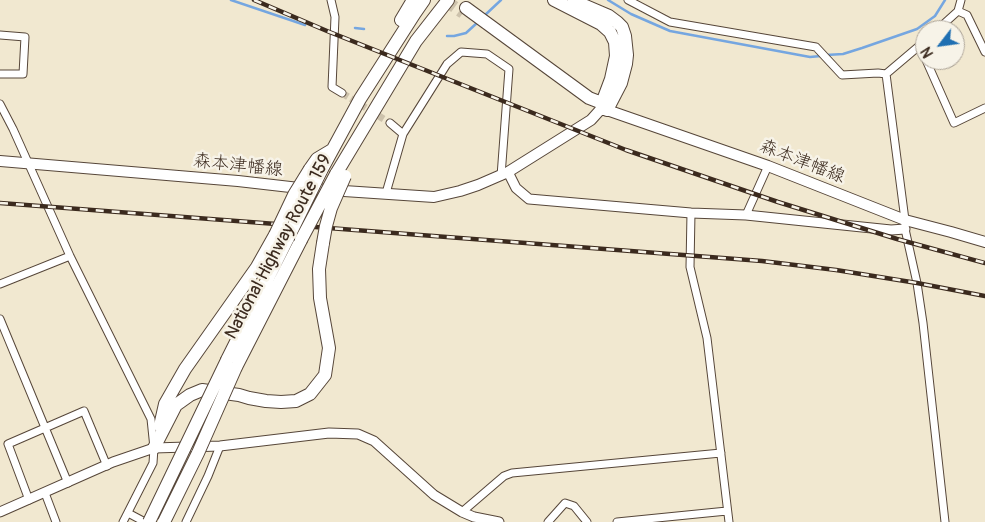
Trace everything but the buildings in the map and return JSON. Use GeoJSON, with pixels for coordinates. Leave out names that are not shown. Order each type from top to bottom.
{"type":"FeatureCollection","features":[{"type":"Feature","properties":{"kind":"highway"},"geometry":{"type":"LineString","coordinates":[[360,99],[369,74],[413,0]]}},
{"type":"Feature","properties":{"kind":"highway","name":"National Highway Route 159"},"geometry":{"type":"LineString","coordinates":[[149,522],[232,364],[294,239],[315,170],[332,150],[360,99],[424,0]]}},
{"type":"Feature","properties":{"kind":"highway"},"geometry":{"type":"LineString","coordinates":[[554,0],[601,24],[610,32],[615,42],[616,56],[612,79],[603,108]]}},
{"type":"Feature","properties":{"kind":"highway"},"geometry":{"type":"LineString","coordinates":[[572,0],[609,16],[622,27],[626,36],[626,64],[620,83],[603,108]]}},
{"type":"Feature","properties":{"kind":"highway"},"geometry":{"type":"LineString","coordinates":[[154,448],[176,404],[190,394],[202,390],[266,401],[296,401],[310,394],[325,375],[329,348],[320,298],[319,270],[326,226],[341,175],[416,41],[444,5],[463,7],[603,108]]}},
{"type":"Feature","properties":{"kind":"highway"},"geometry":{"type":"LineString","coordinates":[[154,448],[165,404],[185,369],[257,268],[294,195],[315,170]]}},
{"type":"Feature","properties":{"kind":"highway","name":"National Highway Route 159"},"geometry":{"type":"LineString","coordinates":[[294,239],[341,175]]}},
{"type":"Feature","properties":{"kind":"highway","name":"National Highway Route 159"},"geometry":{"type":"LineString","coordinates":[[164,522],[198,453],[232,364]]}},
{"type":"Feature","properties":{"kind":"main road","name":"森本津幡線"},"geometry":{"type":"LineString","coordinates":[[0,160],[298,188],[434,196],[460,191],[505,174],[590,120],[603,108],[768,166],[905,225],[951,232],[985,242]]}},
{"type":"Feature","properties":{"kind":"street"},"geometry":{"type":"LineString","coordinates":[[331,0],[335,17],[332,86],[342,93]]}},
{"type":"Feature","properties":{"kind":"street"},"geometry":{"type":"LineString","coordinates":[[628,0],[670,22],[816,47],[842,75],[886,74],[915,49]]}},
{"type":"Feature","properties":{"kind":"street"},"geometry":{"type":"LineString","coordinates":[[949,20],[958,12],[961,0]]}},
{"type":"Feature","properties":{"kind":"street"},"geometry":{"type":"LineString","coordinates":[[958,12],[967,15],[985,52]]}},
{"type":"Feature","properties":{"kind":"street"},"geometry":{"type":"LineString","coordinates":[[0,35],[25,37],[23,74],[0,74]]}},
{"type":"Feature","properties":{"kind":"street"},"geometry":{"type":"LineString","coordinates":[[386,193],[403,134],[447,64],[461,52],[487,54],[509,69],[505,174],[516,188],[529,199],[691,213],[746,215],[891,230],[905,225]]}},
{"type":"Feature","properties":{"kind":"street"},"geometry":{"type":"LineString","coordinates":[[931,70],[954,123],[985,108]]}},
{"type":"Feature","properties":{"kind":"street"},"geometry":{"type":"LineString","coordinates":[[886,74],[905,225],[923,323],[945,522]]}},
{"type":"Feature","properties":{"kind":"street"},"geometry":{"type":"LineString","coordinates":[[0,104],[70,256],[151,419],[154,448],[153,462],[123,522]]}},
{"type":"Feature","properties":{"kind":"street"},"geometry":{"type":"LineString","coordinates":[[390,123],[403,134]]}},
{"type":"Feature","properties":{"kind":"street"},"geometry":{"type":"LineString","coordinates":[[746,215],[768,166]]}},
{"type":"Feature","properties":{"kind":"street"},"geometry":{"type":"LineString","coordinates":[[691,213],[690,267],[707,338],[729,522]]}},
{"type":"Feature","properties":{"kind":"street"},"geometry":{"type":"LineString","coordinates":[[0,284],[70,256]]}},
{"type":"Feature","properties":{"kind":"street"},"geometry":{"type":"LineString","coordinates":[[0,319],[68,483]]}},
{"type":"Feature","properties":{"kind":"street"},"geometry":{"type":"LineString","coordinates":[[29,500],[8,444],[84,411],[106,466]]}},
{"type":"Feature","properties":{"kind":"street"},"geometry":{"type":"LineString","coordinates":[[0,512],[106,466],[154,448],[220,446],[329,433],[358,434],[374,441],[434,494],[470,519],[499,522]]}},
{"type":"Feature","properties":{"kind":"street"},"geometry":{"type":"LineString","coordinates":[[186,522],[220,446]]}},
{"type":"Feature","properties":{"kind":"street"},"geometry":{"type":"LineString","coordinates":[[462,512],[504,476],[512,473],[721,453]]}},
{"type":"Feature","properties":{"kind":"street"},"geometry":{"type":"LineString","coordinates":[[45,493],[56,522]]}},
{"type":"Feature","properties":{"kind":"street"},"geometry":{"type":"LineString","coordinates":[[548,522],[565,504],[574,506],[587,522]]}},
{"type":"Feature","properties":{"kind":"street"},"geometry":{"type":"LineString","coordinates":[[617,522],[728,511]]}},
{"type":"Feature","properties":{"kind":"street"},"geometry":{"type":"LineString","coordinates":[[128,513],[145,522]]}},
{"type":"Feature","properties":{"kind":"waterway"},"geometry":{"type":"LineString","coordinates":[[231,0],[305,25]]}},
{"type":"Feature","properties":{"kind":"waterway"},"geometry":{"type":"LineString","coordinates":[[484,16],[501,0]]}},
{"type":"Feature","properties":{"kind":"waterway"},"geometry":{"type":"LineString","coordinates":[[608,0],[631,14],[670,31],[810,57],[821,56]]}},
{"type":"Feature","properties":{"kind":"waterway"},"geometry":{"type":"LineString","coordinates":[[826,55],[843,54],[917,29],[935,16],[945,0]]}},
{"type":"Feature","properties":{"kind":"waterway"},"geometry":{"type":"LineString","coordinates":[[447,36],[466,33],[478,22]]}},
{"type":"Feature","properties":{"kind":"waterway"},"geometry":{"type":"LineString","coordinates":[[355,28],[364,29]]}},
{"type":"Feature","properties":{"kind":"tunnel"},"geometry":{"type":"LineString","coordinates":[[445,0],[463,13]]}},
{"type":"Feature","properties":{"kind":"tunnel"},"geometry":{"type":"LineString","coordinates":[[342,93],[390,123]]}},
{"type":"Feature","properties":{"kind":"railway"},"geometry":{"type":"LineString","coordinates":[[254,0],[626,150],[778,202],[897,239],[985,263]]}},
{"type":"Feature","properties":{"kind":"railway"},"geometry":{"type":"LineString","coordinates":[[0,203],[762,261],[836,270],[985,296]]}}]}
